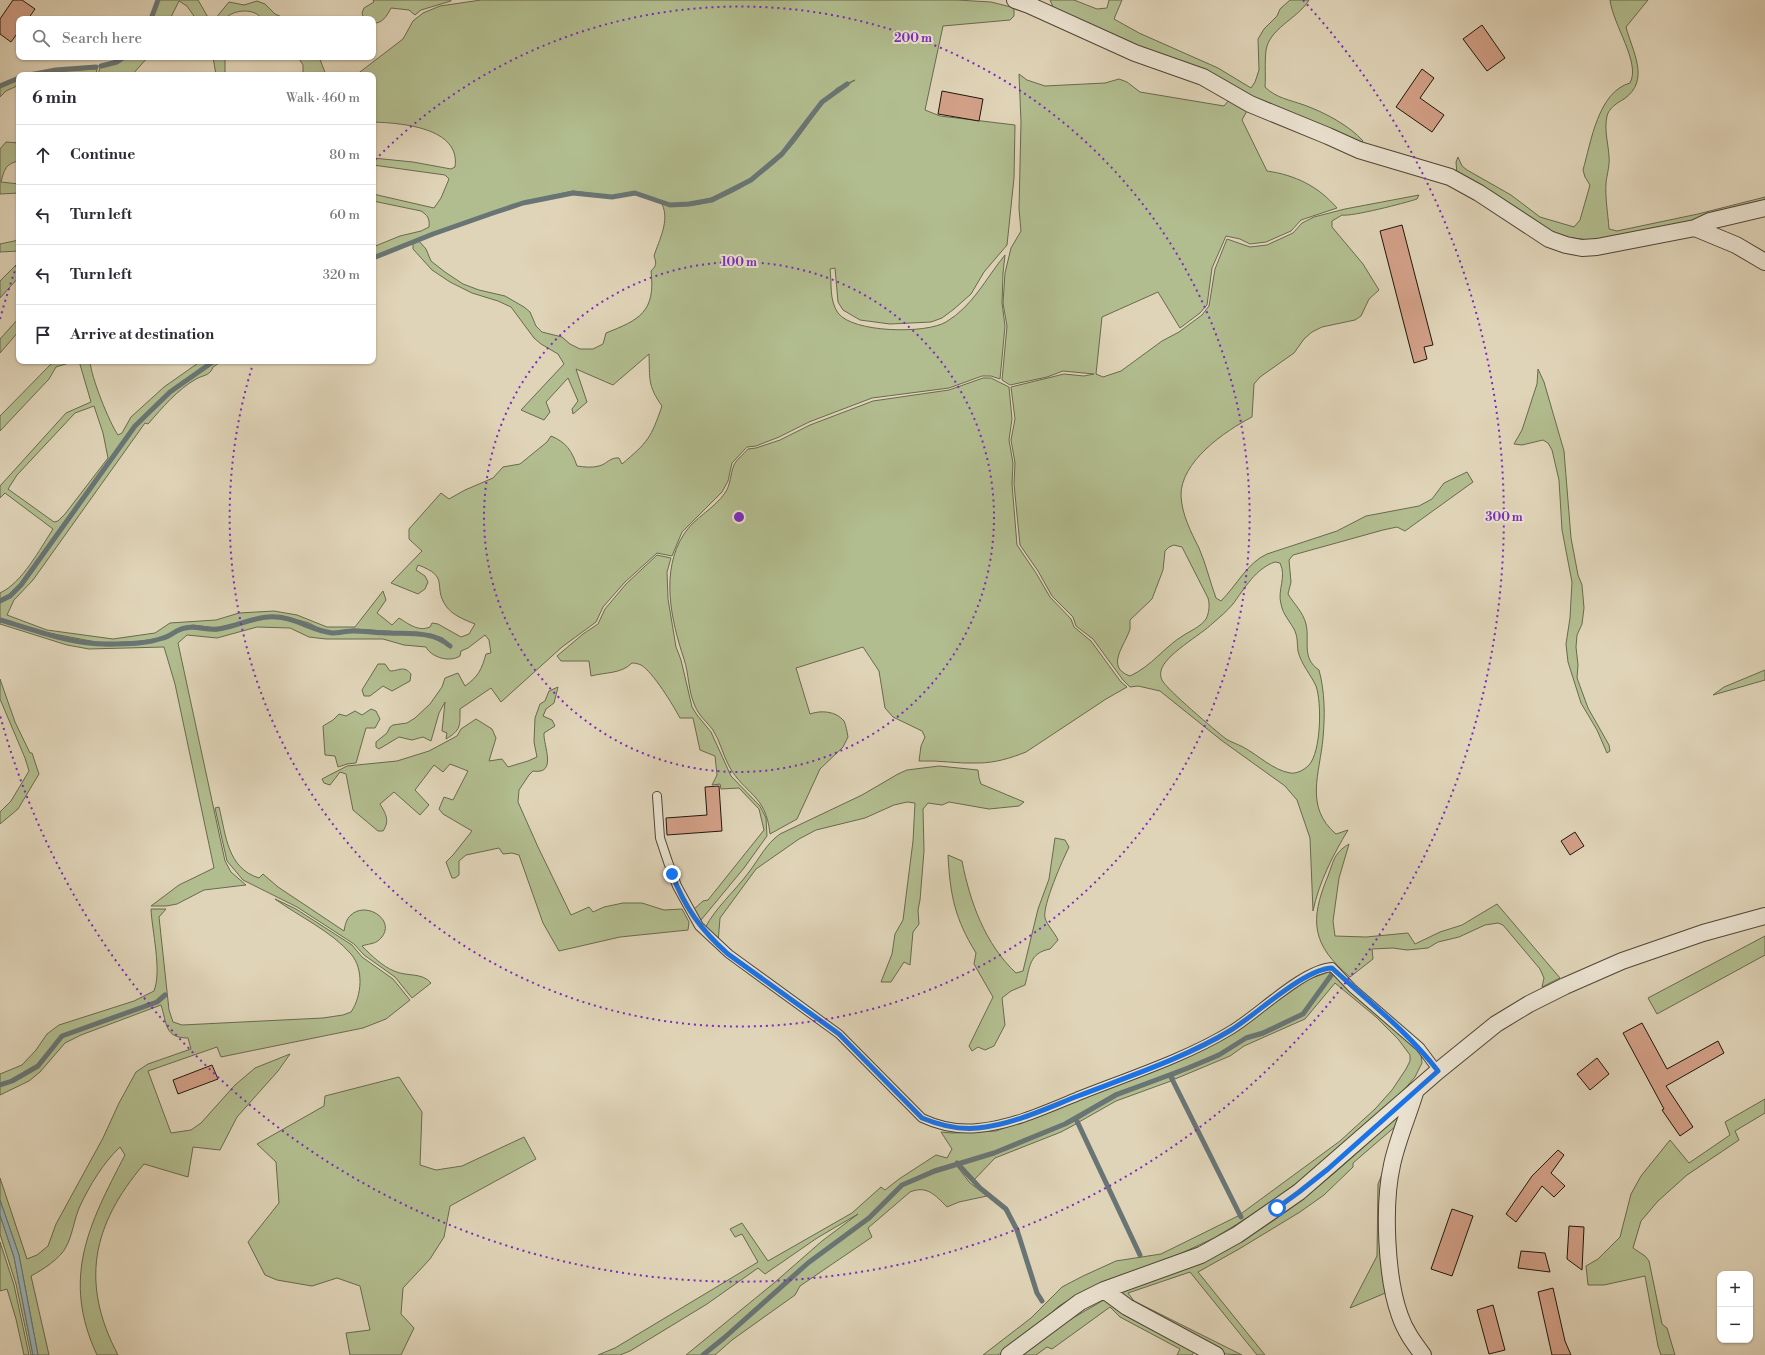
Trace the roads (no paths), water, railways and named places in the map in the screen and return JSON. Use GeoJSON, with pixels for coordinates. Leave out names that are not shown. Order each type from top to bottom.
{"type":"FeatureCollection","features":[{"type":"Feature","properties":{"kind":"street"},"geometry":{"type":"LineString","coordinates":[[1015,0],[1135,53],[1203,77],[1250,104],[1359,150],[1450,177],[1490,200],[1535,231],[1566,246],[1582,248],[1597,247],[1695,228],[1710,221],[1765,208]]}},
{"type":"Feature","properties":{"kind":"street"},"geometry":{"type":"LineString","coordinates":[[1695,228],[1736,245],[1765,262]]}},
{"type":"Feature","properties":{"kind":"street"},"geometry":{"type":"LineString","coordinates":[[1010,1355],[1080,1302],[1104,1290],[1201,1255],[1237,1235],[1299,1192],[1416,1092],[1438,1071],[1496,1024],[1565,986],[1622,961],[1703,933],[1765,916]]}},
{"type":"Feature","properties":{"kind":"street"},"geometry":{"type":"LineString","coordinates":[[1416,1092],[1392,1164],[1388,1189],[1389,1244],[1393,1288],[1400,1316],[1408,1334],[1423,1355]]}},
{"type":"Feature","properties":{"kind":"street"},"geometry":{"type":"LineString","coordinates":[[1104,1290],[1127,1307],[1216,1355]]}},
{"type":"Feature","properties":{"kind":"lane"},"geometry":{"type":"LineString","coordinates":[[657,796],[660,838],[677,886],[699,926],[728,954],[839,1034],[922,1118],[936,1124],[977,1129],[997,1125],[1112,1083],[1189,1051],[1231,1030],[1321,968],[1332,968],[1352,988],[1420,1047],[1438,1071]]}},
{"type":"Feature","properties":{"kind":"water"},"geometry":{"type":"Polygon","coordinates":[[[0,1200],[19,1255],[38,1355],[33,1355],[14,1257],[0,1215],[0,1200]]]}},
{"type":"Feature","properties":{"kind":"waterway"},"geometry":{"type":"LineString","coordinates":[[152,16],[158,0]]}},
{"type":"Feature","properties":{"kind":"waterway"},"geometry":{"type":"LineString","coordinates":[[101,66],[120,60]]}},
{"type":"Feature","properties":{"kind":"waterway"},"geometry":{"type":"LineString","coordinates":[[45,72],[96,67]]}},
{"type":"Feature","properties":{"kind":"waterway"},"geometry":{"type":"LineString","coordinates":[[0,86],[16,79]]}},
{"type":"Feature","properties":{"kind":"waterway"},"geometry":{"type":"LineString","coordinates":[[376,257],[433,234],[523,203],[573,193],[612,197],[635,193],[670,205],[689,204],[712,200],[751,180],[782,154],[822,102],[847,84]]}},
{"type":"Feature","properties":{"kind":"waterway"},"geometry":{"type":"LineString","coordinates":[[0,601],[10,596],[21,585],[135,426],[170,392],[210,364]]}},
{"type":"Feature","properties":{"kind":"waterway"},"geometry":{"type":"LineString","coordinates":[[0,620],[81,642],[116,644],[157,640],[189,627],[218,629],[262,618],[277,617],[293,620],[316,629],[332,633],[353,631],[421,634],[436,638],[450,646]]}},
{"type":"Feature","properties":{"kind":"waterway"},"geometry":{"type":"LineString","coordinates":[[703,1355],[808,1263],[869,1218],[902,1185],[935,1171],[994,1153],[1065,1124],[1116,1095],[1219,1055],[1246,1038],[1263,1033],[1303,1014],[1332,974]]}},
{"type":"Feature","properties":{"kind":"waterway"},"geometry":{"type":"LineString","coordinates":[[0,1085],[12,1081],[38,1066],[62,1036],[157,1002],[165,995]]}},
{"type":"Feature","properties":{"kind":"waterway"},"geometry":{"type":"LineString","coordinates":[[1170,1075],[1241,1217]]}},
{"type":"Feature","properties":{"kind":"waterway"},"geometry":{"type":"LineString","coordinates":[[1076,1119],[1140,1255]]}},
{"type":"Feature","properties":{"kind":"waterway"},"geometry":{"type":"LineString","coordinates":[[957,1163],[980,1188],[1006,1209],[1017,1230],[1037,1293],[1042,1301]]}}]}
